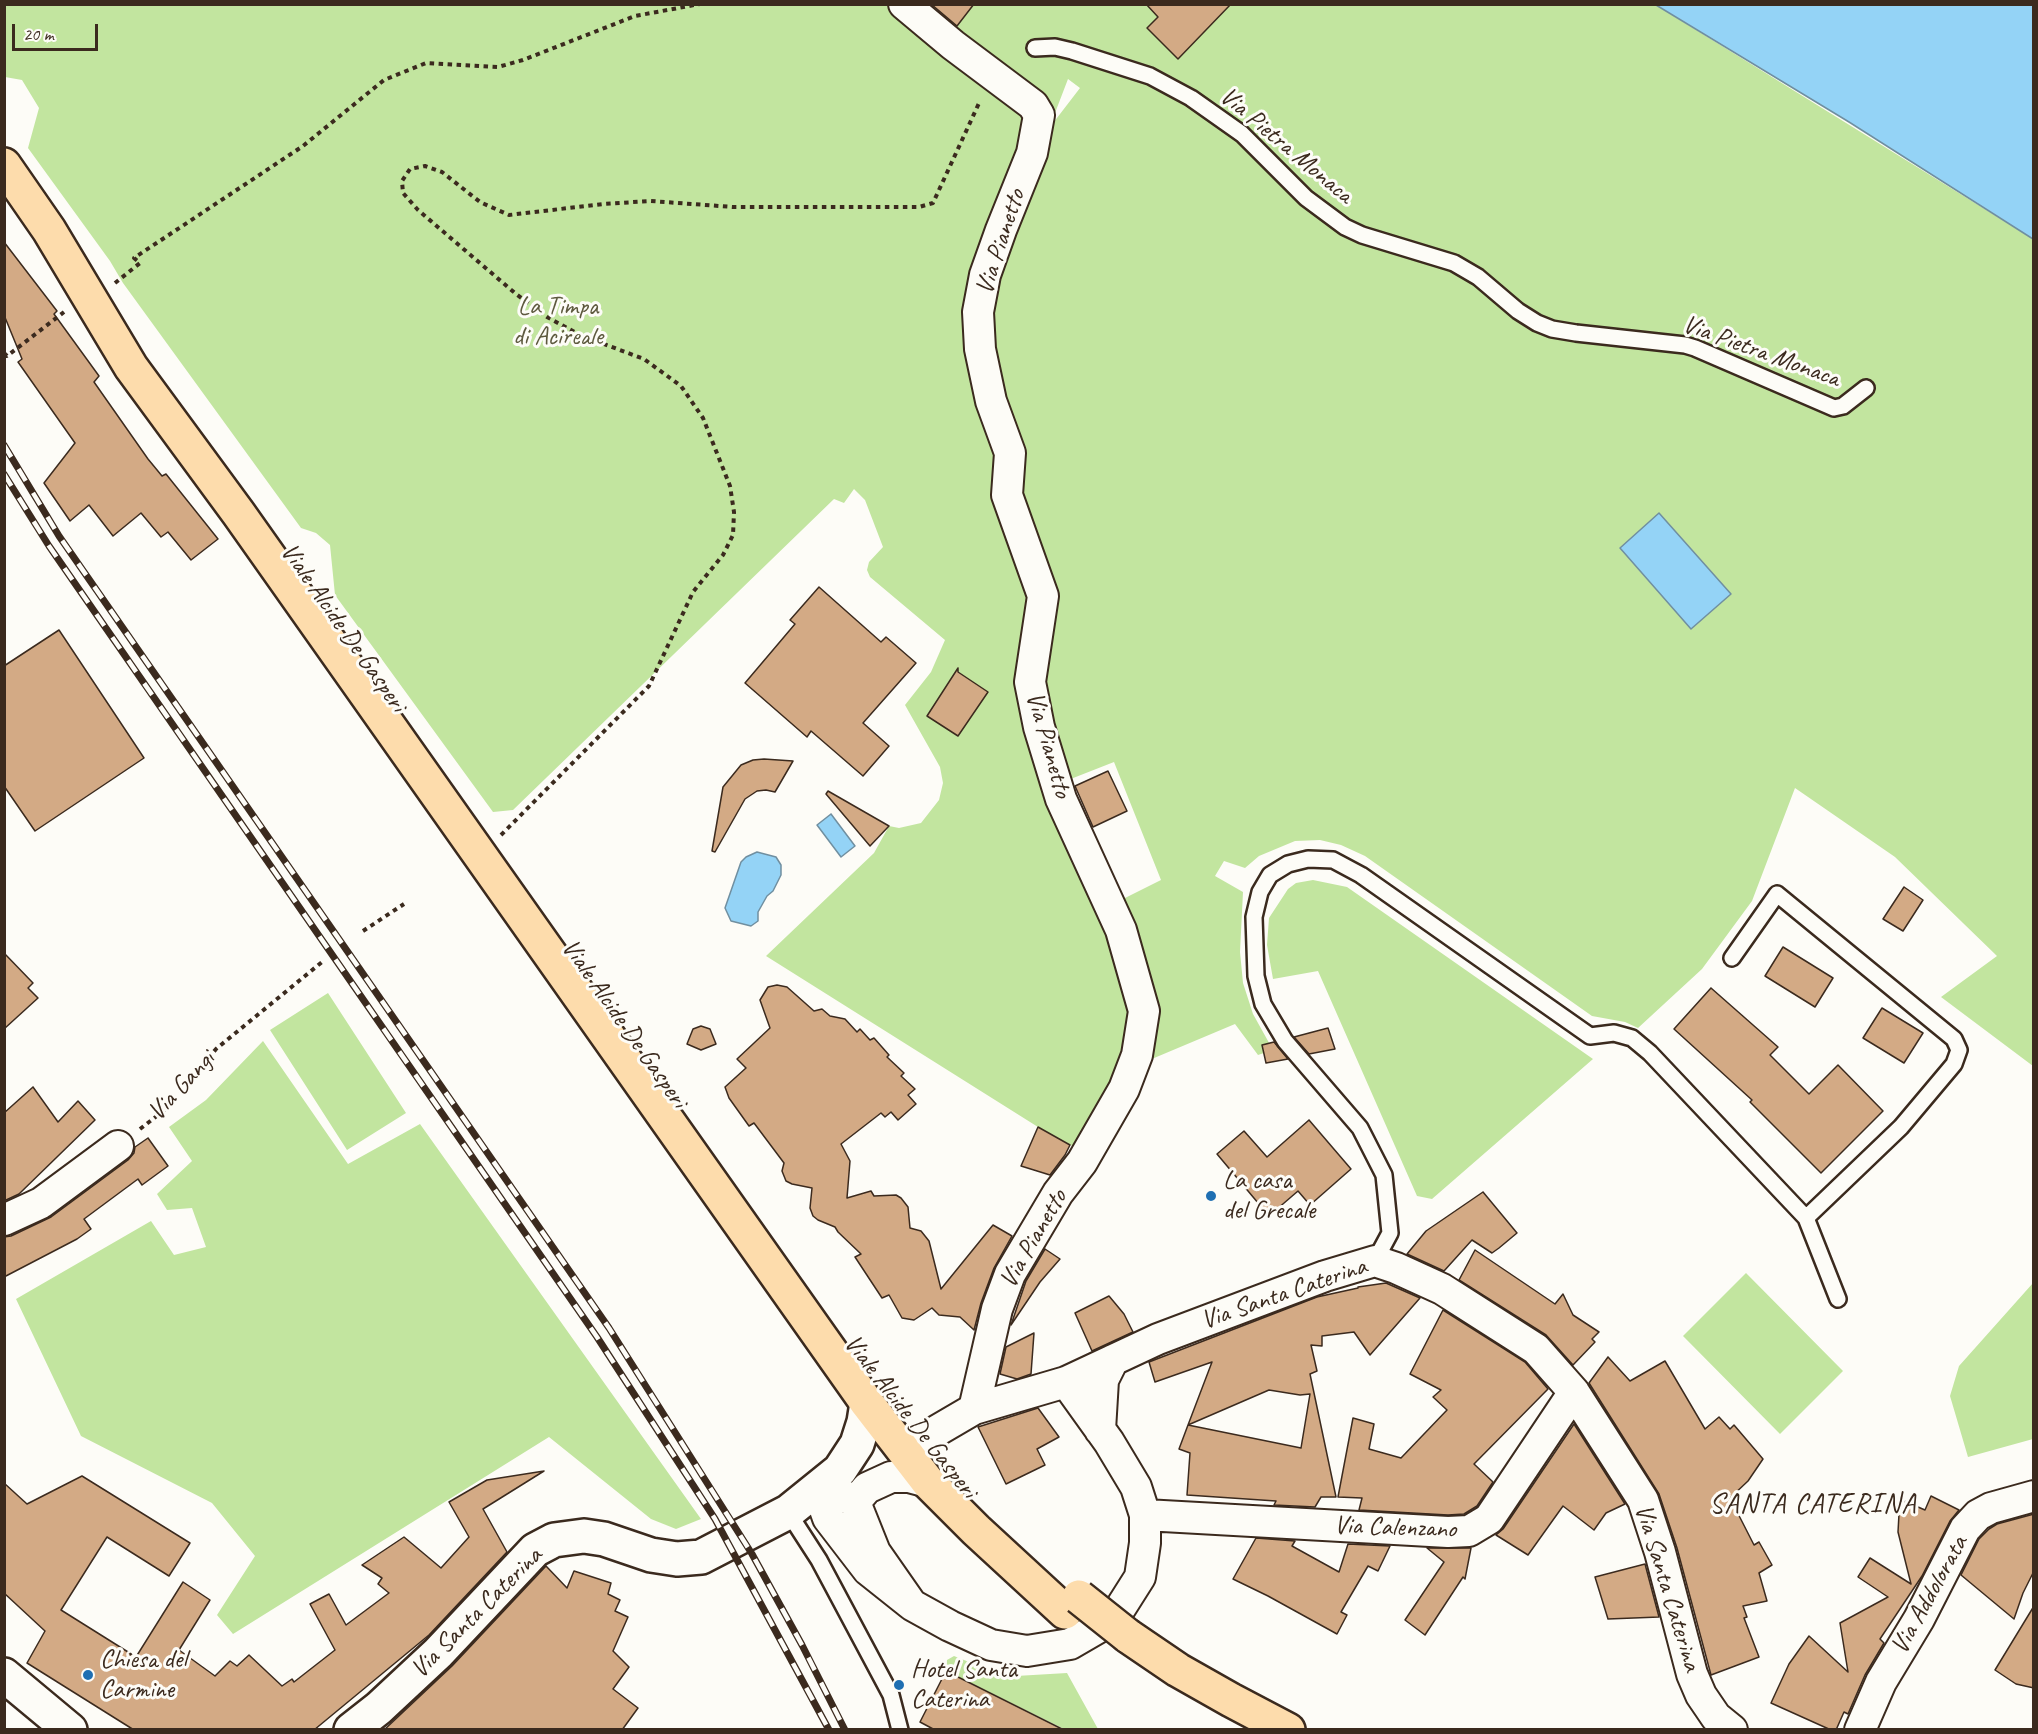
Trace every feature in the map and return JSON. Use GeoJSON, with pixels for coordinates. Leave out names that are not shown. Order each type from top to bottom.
{"type":"FeatureCollection","features":[{"type":"Feature","properties":{"kind":"main road","name":"Viale Alcide De Gasperi"},"geometry":{"type":"LineString","coordinates":[[4,165],[49,230],[131,367],[239,514],[867,1403],[928,1482],[976,1530],[1120,1642],[1168,1688],[1242,1730]]}},
{"type":"Feature","properties":{"kind":"main road","name":"Viale Alcide De Gasperi"},"geometry":{"type":"LineString","coordinates":[[49,230],[149,353],[494,842],[921,1440],[988,1516],[1072,1605]]}},
{"type":"Feature","properties":{"kind":"main road","name":"Viale Alcide De Gasperi"},"geometry":{"type":"LineString","coordinates":[[1120,1642],[1187,1675],[1288,1730]]}},
{"type":"Feature","properties":{"kind":"street","name":"Via Pianetto"},"geometry":{"type":"LineString","coordinates":[[904,4],[953,45],[1033,105],[1039,116],[1032,153],[985,275],[978,312],[980,349],[991,401],[1010,453],[1007,495],[1043,596],[1030,682],[1038,727],[1061,799],[1120,930],[1144,1011],[1137,1055],[1124,1089],[1082,1162],[1058,1193],[1010,1274],[997,1310],[974,1409]]}},
{"type":"Feature","properties":{"kind":"street"},"geometry":{"type":"LineString","coordinates":[[4,1220],[40,1203],[118,1146]]}},
{"type":"Feature","properties":{"kind":"street","name":"Via Santa Caterina"},"geometry":{"type":"LineString","coordinates":[[921,1440],[974,1409],[1066,1382],[1158,1339],[1325,1276],[1375,1261],[1396,1268],[1442,1289],[1536,1349],[1574,1392],[1643,1500],[1660,1552],[1692,1674],[1701,1695],[1716,1716],[1732,1730]]}},
{"type":"Feature","properties":{"kind":"street"},"geometry":{"type":"LineString","coordinates":[[1100,1430],[1103,1380],[1113,1360]]}},
{"type":"Feature","properties":{"kind":"street"},"geometry":{"type":"LineString","coordinates":[[912,1605],[875,1552],[855,1502],[836,1491],[818,1490],[828,1518],[868,1570],[890,1590],[912,1605],[950,1626],[991,1645],[1028,1651],[1070,1644],[1101,1626],[1121,1607],[1140,1577],[1145,1515],[1137,1488],[1066,1382]]}},
{"type":"Feature","properties":{"kind":"street","name":"Via Calenzano"},"geometry":{"type":"LineString","coordinates":[[1145,1515],[1448,1532],[1469,1531],[1489,1519],[1574,1392]]}},
{"type":"Feature","properties":{"kind":"street","name":"Via Santa Caterina"},"geometry":{"type":"LineString","coordinates":[[351,1730],[379,1708],[438,1653],[535,1550],[554,1540],[584,1536],[604,1539],[651,1555],[677,1559],[701,1557],[788,1512],[840,1470],[857,1444],[867,1403]]}},
{"type":"Feature","properties":{"kind":"street"},"geometry":{"type":"LineString","coordinates":[[855,1502],[867,1488],[891,1477],[909,1477],[928,1482]]}},
{"type":"Feature","properties":{"kind":"street","name":"Via Addolorata"},"geometry":{"type":"LineString","coordinates":[[1860,1730],[1881,1682],[1919,1619],[1965,1529],[1978,1515],[1991,1508],[2034,1496]]}},
{"type":"Feature","properties":{"kind":"street"},"geometry":{"type":"LineString","coordinates":[[4,1675],[65,1728]]}},
{"type":"Feature","properties":{"kind":"lane","name":"Via Pietra Monaca"},"geometry":{"type":"LineString","coordinates":[[1035,48],[1054,47],[1072,51],[1150,76],[1191,98],[1242,134],[1306,198],[1345,227],[1362,235],[1454,263],[1478,277],[1518,311],[1537,322],[1576,333],[1685,345],[1709,353],[1834,408],[1843,406],[1866,388]]}},
{"type":"Feature","properties":{"kind":"lane"},"geometry":{"type":"LineString","coordinates":[[1375,1261],[1390,1233],[1384,1175],[1360,1128],[1285,1041],[1263,1004],[1256,976],[1254,917],[1260,892],[1270,875],[1288,864],[1308,859],[1333,860],[1361,874],[1590,1036],[1614,1034],[1632,1038],[1650,1053],[1806,1218],[1838,1299]]}},
{"type":"Feature","properties":{"kind":"lane"},"geometry":{"type":"LineString","coordinates":[[1732,958],[1777,894],[1954,1039],[1959,1050],[1954,1064],[1901,1127],[1806,1218]]}},
{"type":"Feature","properties":{"kind":"lane"},"geometry":{"type":"LineString","coordinates":[[788,1512],[819,1560],[891,1695],[900,1730]]}},
{"type":"Feature","properties":{"kind":"path"},"geometry":{"type":"LineString","coordinates":[[102,293],[140,263],[134,258],[303,146],[384,80],[426,63],[498,67],[522,60],[635,16],[700,4]]}},
{"type":"Feature","properties":{"kind":"path"},"geometry":{"type":"LineString","coordinates":[[494,842],[649,686],[693,592],[723,555],[733,535],[734,512],[730,486],[703,418],[681,386],[644,359],[580,335],[547,317],[516,294],[418,210],[403,193],[402,181],[410,169],[425,166],[442,172],[480,202],[509,215],[651,201],[733,207],[919,207],[933,203],[981,98]]}},
{"type":"Feature","properties":{"kind":"path"},"geometry":{"type":"LineString","coordinates":[[4,352],[7,356],[68,309]]}},
{"type":"Feature","properties":{"kind":"path"},"geometry":{"type":"LineString","coordinates":[[363,931],[404,904]]}},
{"type":"Feature","properties":{"kind":"path","name":"Via Gangi"},"geometry":{"type":"LineString","coordinates":[[118,1146],[171,1105],[216,1049],[322,962]]}},
{"type":"Feature","properties":{"kind":"green space","name":"La Timpa di Acireale"},"geometry":{"type":"Polygon","coordinates":[[[4,5],[1656,5],[2033,239],[2033,1066],[1941,997],[1997,956],[1895,857],[1795,788],[1752,901],[1702,969],[1638,1028],[1625,1022],[1592,1016],[1365,856],[1341,845],[1320,840],[1295,841],[1259,856],[1245,868],[1224,861],[1215,876],[1243,892],[1240,952],[1243,983],[1253,1014],[1273,1050],[1258,1055],[1235,1024],[1147,1061],[1155,1018],[1153,997],[1139,945],[1121,900],[1161,880],[1114,762],[1063,782],[1050,741],[1038,677],[1040,647],[1054,597],[1016,500],[1016,489],[1026,448],[997,396],[987,313],[990,282],[978,312],[971,310],[970,350],[1000,466],[999,498],[1034,595],[1023,684],[1031,726],[1048,788],[1113,932],[1138,1014],[1132,1054],[1084,1150],[1070,1145],[766,956],[874,853],[889,826],[899,828],[921,823],[939,800],[943,783],[940,767],[905,705],[931,672],[945,640],[870,577],[867,570],[869,562],[883,547],[865,500],[854,489],[844,503],[834,499],[513,810],[493,812],[335,595],[330,545],[316,533],[301,528],[28,148],[39,108],[22,80],[5,77],[4,5]],[[1068,79],[1050,127],[1080,88],[1068,79]]]}},
{"type":"Feature","properties":{"kind":"green space"},"geometry":{"type":"Polygon","coordinates":[[[1313,880],[1347,887],[1593,1059],[1432,1199],[1417,1196],[1318,971],[1273,979],[1267,945],[1269,918],[1288,889],[1296,883],[1313,880]]]}},
{"type":"Feature","properties":{"kind":"green space"},"geometry":{"type":"Polygon","coordinates":[[[328,993],[406,1113],[347,1150],[270,1030],[328,993]]]}},
{"type":"Feature","properties":{"kind":"green space"},"geometry":{"type":"Polygon","coordinates":[[[263,1041],[348,1164],[420,1124],[701,1519],[676,1529],[651,1519],[549,1437],[233,1634],[217,1615],[255,1556],[212,1503],[81,1436],[16,1299],[151,1221],[174,1255],[206,1247],[192,1208],[167,1210],[157,1194],[192,1161],[169,1127],[206,1100],[263,1041]]]}},
{"type":"Feature","properties":{"kind":"green space"},"geometry":{"type":"Polygon","coordinates":[[[1746,1273],[1843,1371],[1780,1434],[1683,1336],[1746,1273]]]}},
{"type":"Feature","properties":{"kind":"green space"},"geometry":{"type":"Polygon","coordinates":[[[2033,1283],[2033,1439],[1968,1457],[1950,1396],[1959,1366],[2033,1283]]]}},
{"type":"Feature","properties":{"kind":"green space"},"geometry":{"type":"Polygon","coordinates":[[[954,1656],[994,1672],[1016,1676],[1067,1673],[1098,1729],[1064,1729],[946,1671],[947,1660],[954,1656]]]}},
{"type":"Feature","properties":{"kind":"water"},"geometry":{"type":"Polygon","coordinates":[[[1656,5],[2033,5],[2033,239],[1849,122],[1656,5]]]}},
{"type":"Feature","properties":{"kind":"water"},"geometry":{"type":"Polygon","coordinates":[[[1659,513],[1731,594],[1691,629],[1620,548],[1659,513]]]}},
{"type":"Feature","properties":{"kind":"water"},"geometry":{"type":"Polygon","coordinates":[[[831,814],[855,846],[841,857],[817,825],[831,814]]]}},
{"type":"Feature","properties":{"kind":"water"},"geometry":{"type":"Polygon","coordinates":[[[757,852],[776,857],[781,865],[781,875],[758,912],[758,921],[751,926],[731,921],[725,908],[741,862],[757,852]]]}},
{"type":"Feature","properties":{"kind":"building"},"geometry":{"type":"Polygon","coordinates":[[[931,4],[974,4],[957,26],[931,4]]]}},
{"type":"Feature","properties":{"kind":"building"},"geometry":{"type":"Polygon","coordinates":[[[1146,4],[1231,4],[1178,59],[1147,28],[1158,17],[1146,4]]]}},
{"type":"Feature","properties":{"kind":"building"},"geometry":{"type":"Polygon","coordinates":[[[4,242],[57,311],[54,314],[99,376],[94,382],[148,459],[162,476],[166,474],[218,539],[191,560],[168,532],[161,537],[141,513],[113,536],[89,505],[70,521],[44,483],[75,443],[18,362],[22,359],[4,315],[4,242]]]}},
{"type":"Feature","properties":{"kind":"building"},"geometry":{"type":"Polygon","coordinates":[[[819,587],[881,642],[886,637],[916,663],[863,723],[889,746],[863,776],[811,731],[807,737],[745,683],[795,624],[790,620],[819,587]]]}},
{"type":"Feature","properties":{"kind":"building"},"geometry":{"type":"Polygon","coordinates":[[[59,630],[144,758],[35,831],[4,786],[4,666],[59,630]]]}},
{"type":"Feature","properties":{"kind":"building"},"geometry":{"type":"Polygon","coordinates":[[[958,668],[958,672],[988,692],[958,736],[927,716],[958,668]]]}},
{"type":"Feature","properties":{"kind":"building"},"geometry":{"type":"Polygon","coordinates":[[[753,760],[793,761],[775,792],[757,791],[745,799],[715,852],[712,851],[723,787],[741,765],[753,760]]]}},
{"type":"Feature","properties":{"kind":"building"},"geometry":{"type":"Polygon","coordinates":[[[1108,771],[1127,811],[1093,827],[1075,786],[1108,771]]]}},
{"type":"Feature","properties":{"kind":"building"},"geometry":{"type":"Polygon","coordinates":[[[828,791],[889,826],[870,846],[826,794],[828,791]]]}},
{"type":"Feature","properties":{"kind":"building"},"geometry":{"type":"Polygon","coordinates":[[[1904,887],[1923,900],[1903,931],[1883,919],[1904,887]]]}},
{"type":"Feature","properties":{"kind":"building"},"geometry":{"type":"Polygon","coordinates":[[[1783,947],[1833,978],[1815,1007],[1765,976],[1783,947]]]}},
{"type":"Feature","properties":{"kind":"building"},"geometry":{"type":"Polygon","coordinates":[[[4,953],[33,983],[28,988],[38,998],[4,1029],[4,953]]]}},
{"type":"Feature","properties":{"kind":"building"},"geometry":{"type":"Polygon","coordinates":[[[777,985],[787,987],[814,1011],[822,1009],[830,1016],[845,1019],[857,1032],[860,1029],[870,1040],[874,1038],[889,1055],[887,1057],[904,1073],[901,1076],[915,1089],[908,1095],[916,1104],[898,1120],[891,1112],[885,1117],[881,1113],[841,1144],[850,1161],[847,1198],[871,1191],[874,1196],[896,1195],[901,1198],[908,1207],[910,1228],[921,1231],[929,1241],[941,1289],[993,1225],[1012,1236],[994,1268],[974,1330],[960,1317],[939,1315],[932,1308],[914,1320],[902,1318],[889,1295],[882,1298],[855,1257],[861,1254],[835,1227],[813,1216],[810,1208],[812,1188],[786,1181],[782,1171],[784,1163],[754,1123],[749,1126],[729,1098],[725,1087],[746,1068],[737,1059],[770,1028],[760,1000],[768,987],[777,985]]]}},
{"type":"Feature","properties":{"kind":"building"},"geometry":{"type":"Polygon","coordinates":[[[1711,988],[1778,1047],[1770,1055],[1809,1094],[1838,1065],[1883,1111],[1821,1173],[1750,1102],[1752,1100],[1674,1029],[1711,988]]]}},
{"type":"Feature","properties":{"kind":"building"},"geometry":{"type":"Polygon","coordinates":[[[1882,1008],[1923,1033],[1904,1063],[1863,1038],[1882,1008]]]}},
{"type":"Feature","properties":{"kind":"building"},"geometry":{"type":"Polygon","coordinates":[[[701,1026],[710,1029],[716,1044],[701,1050],[687,1044],[693,1029],[701,1026]]]}},
{"type":"Feature","properties":{"kind":"building"},"geometry":{"type":"Polygon","coordinates":[[[1328,1028],[1335,1049],[1309,1054],[1294,1037],[1328,1028]]]}},
{"type":"Feature","properties":{"kind":"building"},"geometry":{"type":"Polygon","coordinates":[[[1274,1042],[1288,1059],[1266,1063],[1262,1045],[1274,1042]]]}},
{"type":"Feature","properties":{"kind":"building"},"geometry":{"type":"Polygon","coordinates":[[[33,1087],[58,1122],[78,1101],[95,1120],[19,1194],[4,1201],[4,1113],[33,1087]]]}},
{"type":"Feature","properties":{"kind":"building"},"geometry":{"type":"Polygon","coordinates":[[[1309,1120],[1351,1169],[1310,1205],[1298,1191],[1269,1216],[1217,1154],[1244,1131],[1267,1157],[1309,1120]]]}},
{"type":"Feature","properties":{"kind":"building"},"geometry":{"type":"Polygon","coordinates":[[[1038,1127],[1070,1145],[1050,1175],[1021,1166],[1038,1127]]]}},
{"type":"Feature","properties":{"kind":"building"},"geometry":{"type":"Polygon","coordinates":[[[148,1138],[168,1166],[142,1185],[138,1179],[84,1219],[91,1229],[77,1239],[4,1277],[4,1237],[11,1236],[51,1217],[128,1160],[134,1153],[135,1147],[148,1138]]]}},
{"type":"Feature","properties":{"kind":"building"},"geometry":{"type":"Polygon","coordinates":[[[1483,1192],[1517,1233],[1499,1248],[1492,1253],[1472,1240],[1444,1271],[1407,1254],[1426,1231],[1483,1192]]]}},
{"type":"Feature","properties":{"kind":"building"},"geometry":{"type":"Polygon","coordinates":[[[1045,1249],[1060,1259],[1040,1282],[1011,1325],[1026,1281],[1045,1249]]]}},
{"type":"Feature","properties":{"kind":"building"},"geometry":{"type":"Polygon","coordinates":[[[1475,1250],[1555,1304],[1563,1294],[1573,1315],[1599,1332],[1592,1339],[1595,1342],[1573,1365],[1546,1335],[1459,1280],[1475,1250]]]}},
{"type":"Feature","properties":{"kind":"building"},"geometry":{"type":"Polygon","coordinates":[[[1386,1283],[1420,1298],[1370,1355],[1354,1332],[1322,1336],[1322,1346],[1311,1345],[1317,1371],[1310,1374],[1336,1497],[1321,1497],[1315,1507],[1274,1505],[1276,1501],[1187,1495],[1190,1453],[1179,1449],[1188,1425],[1212,1362],[1155,1382],[1149,1362],[1317,1297],[1358,1287],[1386,1283]],[[1269,1390],[1188,1425],[1301,1448],[1310,1394],[1300,1395],[1269,1390]]]}},
{"type":"Feature","properties":{"kind":"building"},"geometry":{"type":"Polygon","coordinates":[[[1109,1296],[1124,1314],[1133,1332],[1092,1351],[1075,1313],[1109,1296]]]}},
{"type":"Feature","properties":{"kind":"building"},"geometry":{"type":"Polygon","coordinates":[[[1443,1310],[1525,1362],[1548,1389],[1474,1464],[1493,1482],[1477,1506],[1464,1514],[1448,1515],[1359,1510],[1362,1498],[1338,1497],[1353,1418],[1374,1424],[1369,1449],[1401,1458],[1447,1410],[1433,1397],[1441,1390],[1410,1374],[1443,1310]]]}},
{"type":"Feature","properties":{"kind":"building"},"geometry":{"type":"Polygon","coordinates":[[[1034,1333],[1031,1374],[1017,1379],[1000,1374],[1006,1347],[1034,1333]]]}},
{"type":"Feature","properties":{"kind":"building"},"geometry":{"type":"Polygon","coordinates":[[[1608,1357],[1630,1381],[1665,1361],[1705,1429],[1719,1417],[1730,1429],[1734,1425],[1763,1459],[1748,1481],[1730,1498],[1754,1545],[1759,1542],[1772,1565],[1759,1573],[1767,1601],[1743,1606],[1747,1617],[1744,1618],[1759,1657],[1711,1675],[1677,1548],[1659,1494],[1589,1383],[1608,1357]]]}},
{"type":"Feature","properties":{"kind":"building"},"geometry":{"type":"Polygon","coordinates":[[[1038,1408],[1059,1437],[1037,1449],[1045,1465],[1006,1484],[978,1427],[1038,1408]]]}},
{"type":"Feature","properties":{"kind":"building"},"geometry":{"type":"Polygon","coordinates":[[[1574,1424],[1625,1504],[1606,1513],[1594,1530],[1563,1506],[1528,1555],[1496,1535],[1503,1529],[1574,1424]]]}},
{"type":"Feature","properties":{"kind":"building"},"geometry":{"type":"Polygon","coordinates":[[[544,1471],[483,1509],[507,1552],[429,1635],[314,1730],[134,1730],[27,1663],[45,1631],[4,1593],[4,1483],[27,1504],[82,1476],[190,1543],[169,1576],[107,1537],[61,1610],[136,1657],[183,1582],[210,1600],[179,1650],[215,1676],[230,1661],[237,1666],[249,1655],[282,1686],[292,1679],[294,1682],[335,1650],[310,1604],[329,1594],[346,1625],[389,1593],[378,1584],[382,1578],[362,1565],[404,1537],[441,1568],[469,1537],[449,1502],[487,1480],[544,1471]]]}},
{"type":"Feature","properties":{"kind":"building"},"geometry":{"type":"Polygon","coordinates":[[[1931,1496],[1959,1510],[1950,1521],[1922,1576],[1880,1639],[1884,1643],[1865,1675],[1848,1714],[1844,1712],[1836,1730],[1831,1730],[1771,1703],[1789,1664],[1809,1636],[1848,1672],[1840,1623],[1888,1597],[1858,1577],[1870,1558],[1911,1584],[1898,1532],[1899,1514],[1904,1501],[1925,1510],[1931,1496]]]}},
{"type":"Feature","properties":{"kind":"building"},"geometry":{"type":"Polygon","coordinates":[[[2034,1514],[2034,1571],[2014,1619],[1961,1575],[1979,1539],[1989,1529],[1997,1524],[2034,1514]]]}},
{"type":"Feature","properties":{"kind":"building"},"geometry":{"type":"Polygon","coordinates":[[[1256,1538],[1295,1541],[1292,1546],[1339,1572],[1348,1544],[1390,1546],[1378,1571],[1368,1566],[1341,1612],[1347,1615],[1337,1634],[1233,1579],[1256,1538]]]}},
{"type":"Feature","properties":{"kind":"building"},"geometry":{"type":"Polygon","coordinates":[[[1427,1548],[1471,1548],[1465,1579],[1463,1577],[1425,1635],[1405,1620],[1444,1562],[1427,1548]]]}},
{"type":"Feature","properties":{"kind":"building"},"geometry":{"type":"Polygon","coordinates":[[[1645,1564],[1659,1617],[1608,1619],[1595,1577],[1645,1564]]]}},
{"type":"Feature","properties":{"kind":"building"},"geometry":{"type":"Polygon","coordinates":[[[546,1566],[567,1588],[574,1571],[611,1583],[608,1594],[620,1600],[615,1611],[628,1617],[613,1651],[629,1667],[613,1689],[638,1708],[622,1730],[384,1730],[452,1666],[546,1566]]]}},
{"type":"Feature","properties":{"kind":"building"},"geometry":{"type":"Polygon","coordinates":[[[2034,1606],[2034,1688],[2016,1684],[1995,1670],[2034,1606]]]}},
{"type":"Feature","properties":{"kind":"building"},"geometry":{"type":"Polygon","coordinates":[[[946,1671],[1064,1730],[935,1730],[920,1722],[946,1671]]]}},
{"type":"Feature","properties":{"kind":"railway"},"geometry":{"type":"LineString","coordinates":[[4,445],[59,536],[609,1328],[752,1554],[845,1730]]}},
{"type":"Feature","properties":{"kind":"railway"},"geometry":{"type":"LineString","coordinates":[[4,474],[49,546],[597,1337],[715,1519],[829,1730]]}},
{"type":"Feature","properties":{"kind":"place","name":"La casa del Grecale"},"geometry":{"type":"Point","coordinates":[1211,1196]}},
{"type":"Feature","properties":{"kind":"place","name":"Chiesa del Carmine"},"geometry":{"type":"Point","coordinates":[88,1675]}},
{"type":"Feature","properties":{"kind":"place","name":"Hotel Santa Caterina"},"geometry":{"type":"Point","coordinates":[899,1685]}},
{"type":"Feature","properties":{"kind":"district","name":"SANTA CATERINA"},"geometry":{"type":"Point","coordinates":[1813,1505]}}]}
